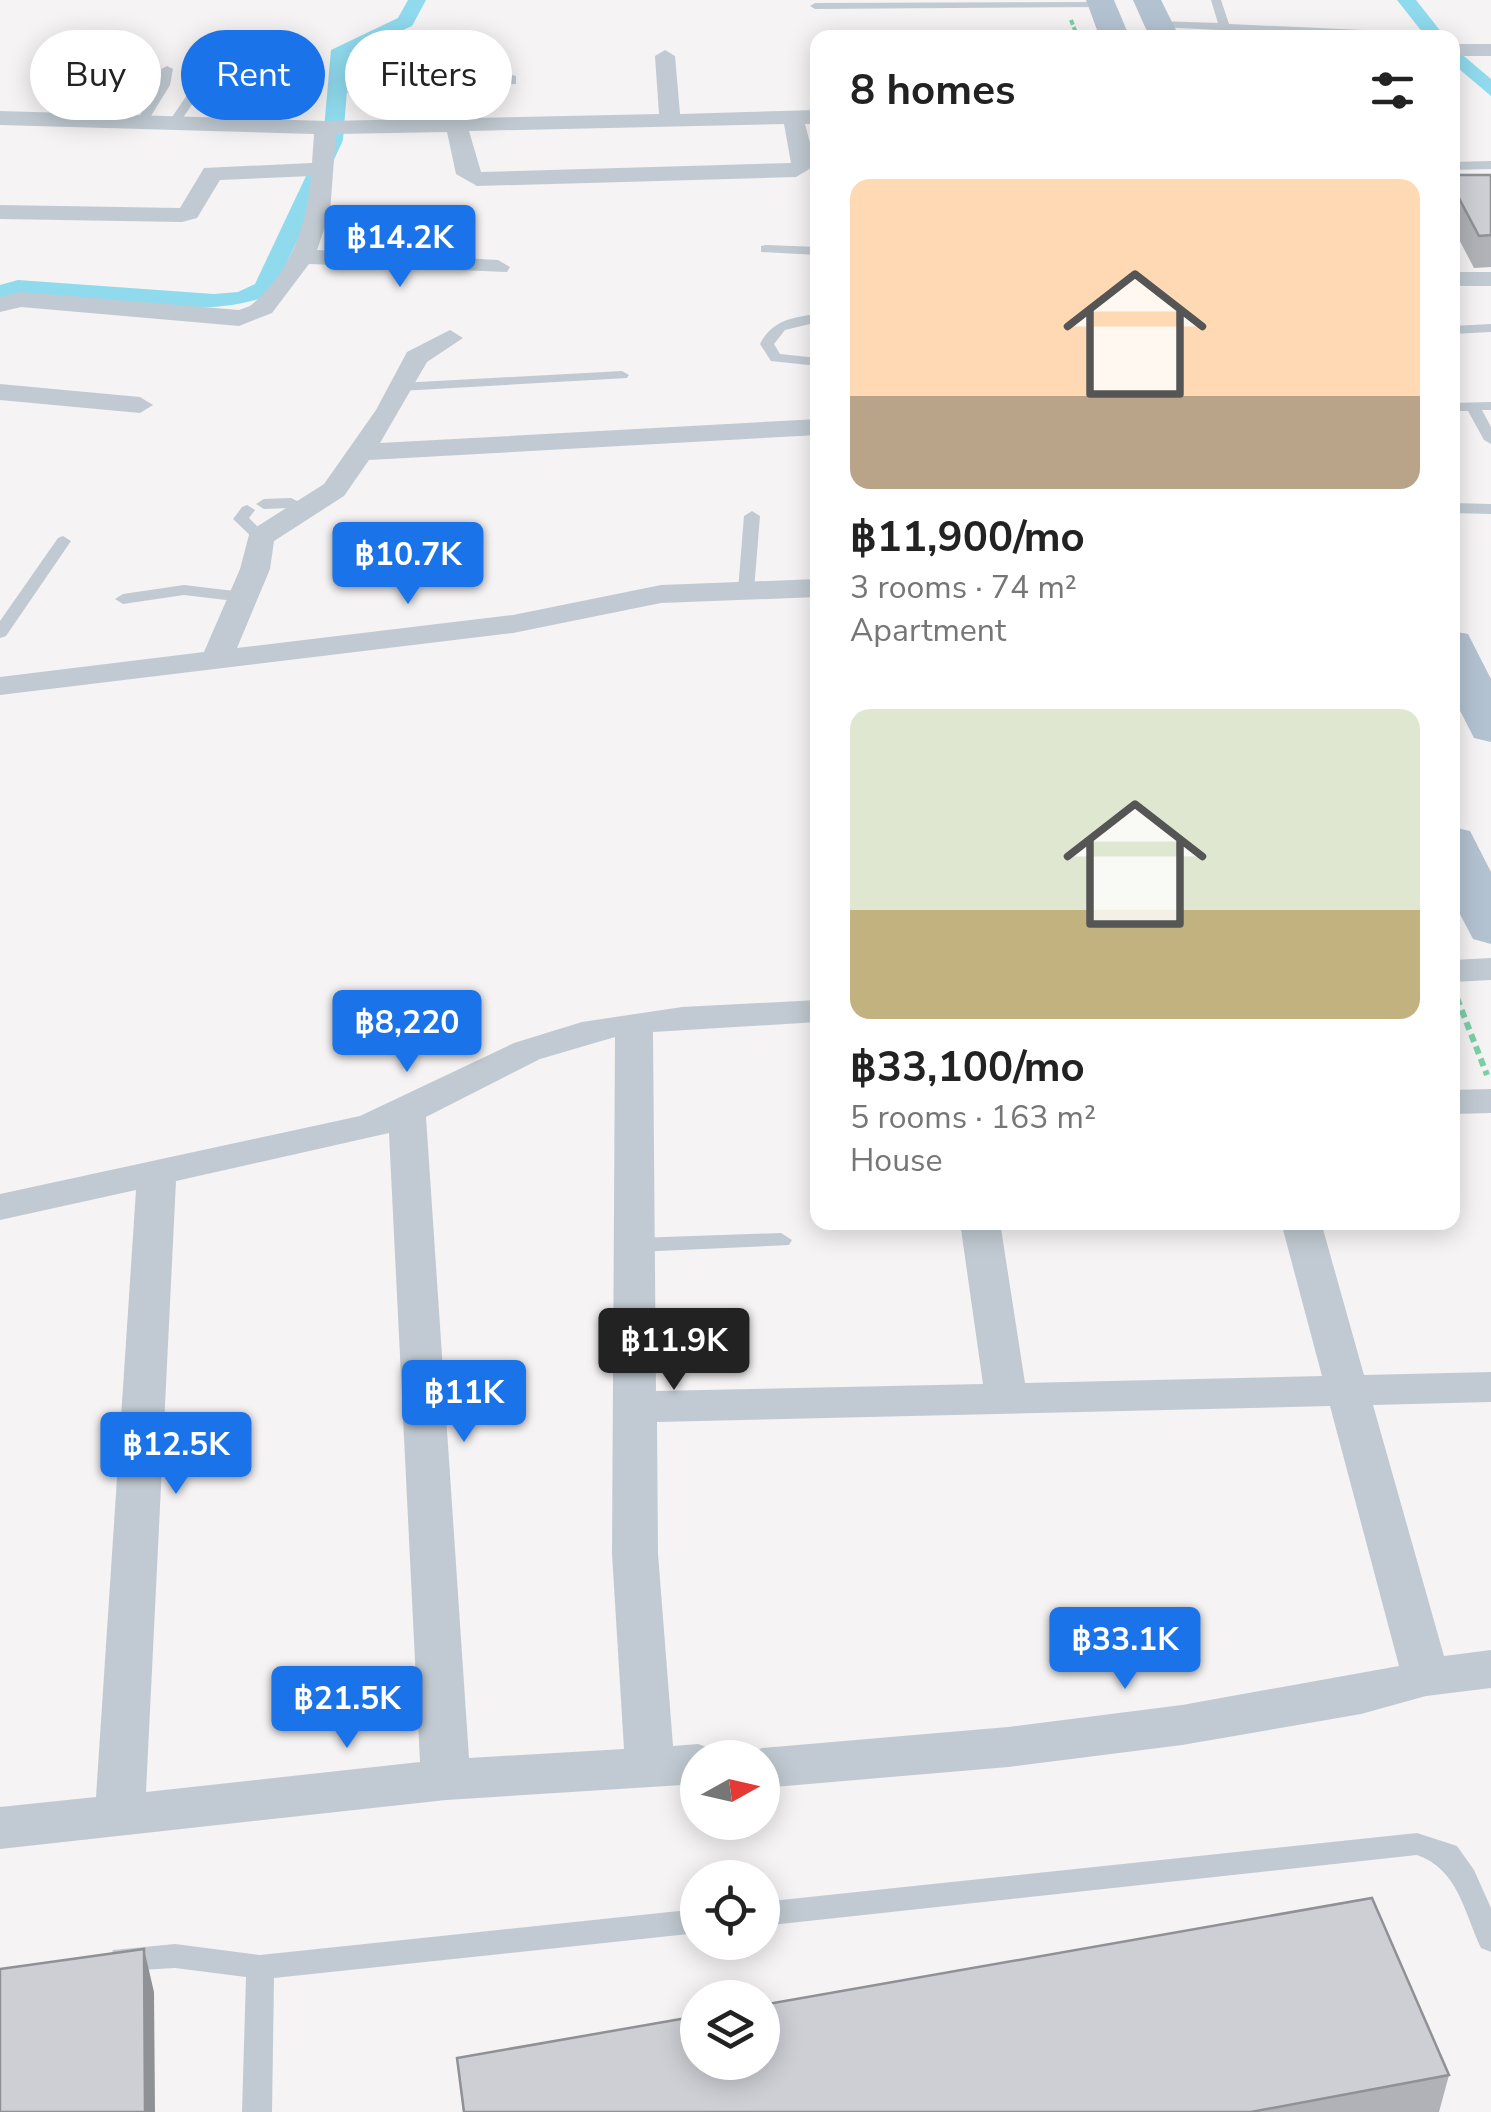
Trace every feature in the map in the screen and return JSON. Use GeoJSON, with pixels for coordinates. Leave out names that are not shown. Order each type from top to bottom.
{"type":"FeatureCollection","features":[{"type":"Feature","properties":{"kind":"main road"},"geometry":{"type":"LineString","coordinates":[[1101,2],[1112,30]]}},
{"type":"Feature","properties":{"kind":"main road"},"geometry":{"type":"LineString","coordinates":[[1460,661],[1491,728]]}},
{"type":"Feature","properties":{"kind":"main road"},"geometry":{"type":"LineString","coordinates":[[1460,860],[1491,928]]}},
{"type":"Feature","properties":{"kind":"street"},"geometry":{"type":"LineString","coordinates":[[1460,50],[1491,50]]}},
{"type":"Feature","properties":{"kind":"street"},"geometry":{"type":"LineString","coordinates":[[666,56],[670,121]]}},
{"type":"Feature","properties":{"kind":"street"},"geometry":{"type":"LineString","coordinates":[[512,109],[514,124]]}},
{"type":"Feature","properties":{"kind":"street"},"geometry":{"type":"LineString","coordinates":[[0,118],[332,128],[810,118]]}},
{"type":"Feature","properties":{"kind":"street"},"geometry":{"type":"LineString","coordinates":[[457,125],[467,174],[477,179],[796,170],[805,165],[793,118]]}},
{"type":"Feature","properties":{"kind":"street"},"geometry":{"type":"LineString","coordinates":[[0,305],[32,300],[250,316],[269,303],[305,257],[319,226],[322,169],[332,128]]}},
{"type":"Feature","properties":{"kind":"street"},"geometry":{"type":"LineString","coordinates":[[0,212],[182,215],[189,213],[212,173],[322,169]]}},
{"type":"Feature","properties":{"kind":"street"},"geometry":{"type":"LineString","coordinates":[[305,257],[498,267]]}},
{"type":"Feature","properties":{"kind":"street"},"geometry":{"type":"LineString","coordinates":[[1460,279],[1491,279]]}},
{"type":"Feature","properties":{"kind":"street"},"geometry":{"type":"LineString","coordinates":[[216,661],[255,569],[260,537],[334,490],[423,350],[450,338]]}},
{"type":"Feature","properties":{"kind":"street"},"geometry":{"type":"LineString","coordinates":[[0,392],[140,405]]}},
{"type":"Feature","properties":{"kind":"street"},"geometry":{"type":"LineString","coordinates":[[361,452],[810,427]]}},
{"type":"Feature","properties":{"kind":"street"},"geometry":{"type":"LineString","coordinates":[[0,686],[513,624],[661,594],[810,588]]}},
{"type":"Feature","properties":{"kind":"street"},"geometry":{"type":"LineString","coordinates":[[1460,970],[1491,968]]}},
{"type":"Feature","properties":{"kind":"street"},"geometry":{"type":"LineString","coordinates":[[0,1207],[407,1114],[553,1041],[634,1024],[810,1012]]}},
{"type":"Feature","properties":{"kind":"street"},"geometry":{"type":"LineString","coordinates":[[0,1828],[446,1780],[674,1764],[635,1554],[638,1407],[634,1024]]}},
{"type":"Feature","properties":{"kind":"street"},"geometry":{"type":"LineString","coordinates":[[1460,1102],[1491,1101]]}},
{"type":"Feature","properties":{"kind":"street"},"geometry":{"type":"LineString","coordinates":[[407,1114],[446,1780]]}},
{"type":"Feature","properties":{"kind":"street"},"geometry":{"type":"LineString","coordinates":[[120,1816],[157,1174]]}},
{"type":"Feature","properties":{"kind":"street"},"geometry":{"type":"LineString","coordinates":[[981,1230],[1006,1396]]}},
{"type":"Feature","properties":{"kind":"street"},"geometry":{"type":"LineString","coordinates":[[1303,1230],[1426,1676]]}},
{"type":"Feature","properties":{"kind":"street"},"geometry":{"type":"LineString","coordinates":[[638,1407],[1491,1387]]}},
{"type":"Feature","properties":{"kind":"street"},"geometry":{"type":"LineString","coordinates":[[780,1766],[1008,1747],[1182,1725],[1361,1696],[1426,1676],[1491,1669]]}},
{"type":"Feature","properties":{"kind":"lane"},"geometry":{"type":"LineString","coordinates":[[1216,0],[1225,28]]}},
{"type":"Feature","properties":{"kind":"lane"},"geometry":{"type":"LineString","coordinates":[[815,6],[1101,2]]}},
{"type":"Feature","properties":{"kind":"lane"},"geometry":{"type":"LineString","coordinates":[[1156,21],[1277,30]]}},
{"type":"Feature","properties":{"kind":"lane"},"geometry":{"type":"LineString","coordinates":[[142,122],[164,85],[167,69]]}},
{"type":"Feature","properties":{"kind":"lane"},"geometry":{"type":"LineString","coordinates":[[174,123],[181,112]]}},
{"type":"Feature","properties":{"kind":"lane"},"geometry":{"type":"LineString","coordinates":[[1460,166],[1491,165]]}},
{"type":"Feature","properties":{"kind":"lane"},"geometry":{"type":"LineString","coordinates":[[766,249],[810,251]]}},
{"type":"Feature","properties":{"kind":"lane"},"geometry":{"type":"LineString","coordinates":[[810,319],[784,324],[770,334],[768,344],[776,358],[810,361]]}},
{"type":"Feature","properties":{"kind":"lane"},"geometry":{"type":"LineString","coordinates":[[1460,330],[1491,328]]}},
{"type":"Feature","properties":{"kind":"lane"},"geometry":{"type":"LineString","coordinates":[[400,388],[622,376]]}},
{"type":"Feature","properties":{"kind":"lane"},"geometry":{"type":"LineString","coordinates":[[1473,406],[1491,440]]}},
{"type":"Feature","properties":{"kind":"lane"},"geometry":{"type":"LineString","coordinates":[[1460,407],[1491,406]]}},
{"type":"Feature","properties":{"kind":"lane"},"geometry":{"type":"LineString","coordinates":[[264,504],[291,503],[308,510]]}},
{"type":"Feature","properties":{"kind":"lane"},"geometry":{"type":"LineString","coordinates":[[1460,508],[1491,508]]}},
{"type":"Feature","properties":{"kind":"lane"},"geometry":{"type":"LineString","coordinates":[[247,510],[241,519],[260,537]]}},
{"type":"Feature","properties":{"kind":"lane"},"geometry":{"type":"LineString","coordinates":[[746,590],[752,516]]}},
{"type":"Feature","properties":{"kind":"lane"},"geometry":{"type":"LineString","coordinates":[[0,633],[64,541]]}},
{"type":"Feature","properties":{"kind":"lane"},"geometry":{"type":"LineString","coordinates":[[123,600],[184,590],[244,596]]}},
{"type":"Feature","properties":{"kind":"lane"},"geometry":{"type":"LineString","coordinates":[[636,1245],[781,1240]]}},
{"type":"Feature","properties":{"kind":"lane"},"geometry":{"type":"LineString","coordinates":[[780,1912],[1417,1844],[1446,1854],[1464,1878],[1491,1940]]}},
{"type":"Feature","properties":{"kind":"lane"},"geometry":{"type":"LineString","coordinates":[[102,1960],[174,1956],[260,1967],[680,1923]]}},
{"type":"Feature","properties":{"kind":"lane"},"geometry":{"type":"LineString","coordinates":[[257,2112],[260,1967]]}},
{"type":"Feature","properties":{"kind":"path"},"geometry":{"type":"LineString","coordinates":[[1460,1007],[1491,1085]]}},
{"type":"Feature","properties":{"kind":"building"},"geometry":{"type":"Polygon","coordinates":[[[1460,175],[1491,175],[1491,235],[1479,236],[1460,200],[1460,175]]]}},
{"type":"Feature","properties":{"kind":"building"},"geometry":{"type":"Polygon","coordinates":[[[1372,1898],[1449,2075],[1251,2112],[464,2112],[457,2058],[680,2019],[680,2080],[780,2080],[780,2002],[1372,1898]]]}},
{"type":"Feature","properties":{"kind":"building"},"geometry":{"type":"Polygon","coordinates":[[[144,1949],[145,2112],[0,2112],[0,1969],[144,1949]]]}},
{"type":"Feature","properties":{"kind":"waterway"},"geometry":{"type":"LineString","coordinates":[[0,292],[18,287],[214,301],[243,299],[265,288],[305,193],[333,140],[341,50],[405,22],[417,0]]}},
{"type":"Feature","properties":{"kind":"waterway"},"geometry":{"type":"LineString","coordinates":[[1406,0],[1430,30]]}},
{"type":"Feature","properties":{"kind":"waterway"},"geometry":{"type":"LineString","coordinates":[[1460,60],[1491,90]]}}]}
